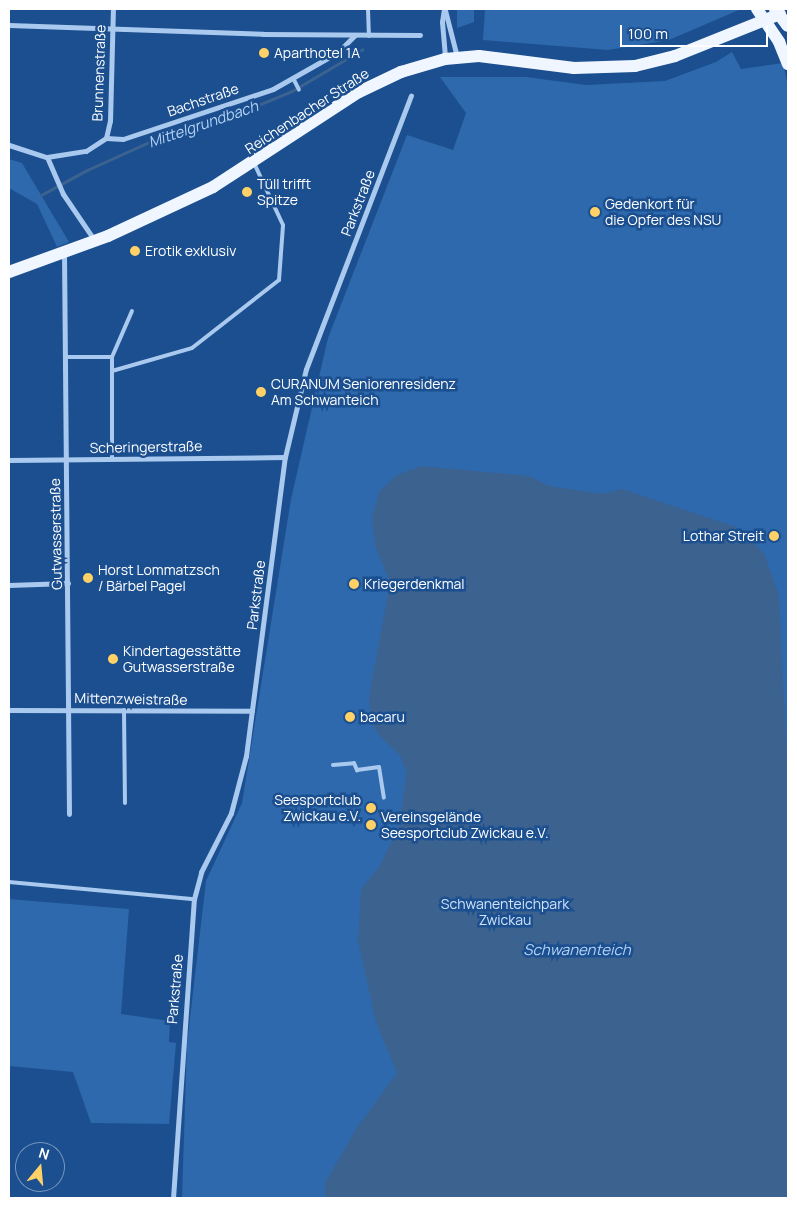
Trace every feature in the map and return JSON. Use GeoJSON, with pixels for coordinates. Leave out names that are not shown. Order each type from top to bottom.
{"type":"FeatureCollection","features":[{"type":"Feature","properties":{"kind":"main road"},"geometry":{"type":"LineString","coordinates":[[757,9],[766,20],[788,64]]}},
{"type":"Feature","properties":{"kind":"main road","name":"Reichenbacher Straße"},"geometry":{"type":"LineString","coordinates":[[9,272],[95,242],[213,187],[254,163],[359,92],[401,72],[451,58],[506,57],[594,69],[635,66],[675,56],[766,20],[778,11]]}},
{"type":"Feature","properties":{"kind":"main road"},"geometry":{"type":"LineString","coordinates":[[778,11],[788,26]]}},
{"type":"Feature","properties":{"kind":"street","name":"Brunnenstraße"},"geometry":{"type":"LineString","coordinates":[[106,138],[110,121],[113,9]]}},
{"type":"Feature","properties":{"kind":"street"},"geometry":{"type":"LineString","coordinates":[[445,9],[442,22],[451,58]]}},
{"type":"Feature","properties":{"kind":"street"},"geometry":{"type":"LineString","coordinates":[[445,9],[451,58]]}},
{"type":"Feature","properties":{"kind":"street"},"geometry":{"type":"LineString","coordinates":[[9,25],[368,36],[420,35]]}},
{"type":"Feature","properties":{"kind":"street","name":"Bachstraße"},"geometry":{"type":"LineString","coordinates":[[9,145],[47,157],[86,151],[106,138],[123,139],[273,89],[338,52],[355,35]]}},
{"type":"Feature","properties":{"kind":"street","name":"Parkstraße"},"geometry":{"type":"LineString","coordinates":[[173,1198],[194,900],[201,872],[231,813],[246,756],[285,457],[306,370],[411,96]]}},
{"type":"Feature","properties":{"kind":"street"},"geometry":{"type":"LineString","coordinates":[[47,157],[63,194],[95,242]]}},
{"type":"Feature","properties":{"kind":"street","name":"Gutwasserstraße"},"geometry":{"type":"LineString","coordinates":[[64,253],[67,357],[69,814]]}},
{"type":"Feature","properties":{"kind":"street","name":"Scheringerstraße"},"geometry":{"type":"LineString","coordinates":[[9,460],[285,457]]}},
{"type":"Feature","properties":{"kind":"street"},"geometry":{"type":"LineString","coordinates":[[9,585],[68,583]]}},
{"type":"Feature","properties":{"kind":"street","name":"Mittenzweistraße"},"geometry":{"type":"LineString","coordinates":[[9,710],[252,711]]}},
{"type":"Feature","properties":{"kind":"lane"},"geometry":{"type":"LineString","coordinates":[[368,9],[368,36]]}},
{"type":"Feature","properties":{"kind":"lane"},"geometry":{"type":"LineString","coordinates":[[293,78],[298,90]]}},
{"type":"Feature","properties":{"kind":"lane"},"geometry":{"type":"LineString","coordinates":[[112,371],[192,348],[279,280],[283,225],[254,163]]}},
{"type":"Feature","properties":{"kind":"lane"},"geometry":{"type":"LineString","coordinates":[[112,458],[112,357],[132,311]]}},
{"type":"Feature","properties":{"kind":"lane"},"geometry":{"type":"LineString","coordinates":[[67,357],[112,357]]}},
{"type":"Feature","properties":{"kind":"lane"},"geometry":{"type":"LineString","coordinates":[[124,710],[125,803]]}},
{"type":"Feature","properties":{"kind":"lane"},"geometry":{"type":"LineString","coordinates":[[334,765],[354,763],[357,770],[379,767],[384,798]]}},
{"type":"Feature","properties":{"kind":"lane"},"geometry":{"type":"LineString","coordinates":[[9,882],[194,900]]}},
{"type":"Feature","properties":{"kind":"green space"},"geometry":{"type":"Polygon","coordinates":[[[457,9],[474,9],[474,22],[457,28],[457,9]]]}},
{"type":"Feature","properties":{"kind":"green space"},"geometry":{"type":"Polygon","coordinates":[[[485,9],[741,9],[669,40],[608,50],[483,40],[485,9]]]}},
{"type":"Feature","properties":{"kind":"green space","name":"Schwanenteichpark Zwickau"},"geometry":{"type":"Polygon","coordinates":[[[732,52],[741,69],[783,63],[788,86],[788,1198],[182,1198],[187,1044],[206,881],[242,803],[291,499],[328,338],[407,135],[453,150],[466,113],[440,77],[526,77],[586,85],[665,81],[716,62],[732,52]]]}},
{"type":"Feature","properties":{"kind":"green space"},"geometry":{"type":"Polygon","coordinates":[[[9,159],[22,163],[69,242],[57,247],[37,204],[9,188],[9,159]]]}},
{"type":"Feature","properties":{"kind":"green space"},"geometry":{"type":"Polygon","coordinates":[[[9,899],[129,909],[121,1014],[170,1021],[169,1042],[176,1043],[169,1124],[91,1123],[73,1072],[9,1066],[9,899]]]}},
{"type":"Feature","properties":{"kind":"water","name":"Schwanenteich"},"geometry":{"type":"Polygon","coordinates":[[[421,466],[529,476],[549,486],[603,494],[622,489],[736,527],[764,553],[779,595],[788,787],[788,1198],[325,1198],[325,1183],[356,1129],[397,1073],[376,1022],[358,941],[361,889],[379,867],[399,826],[407,773],[400,755],[379,735],[371,721],[369,697],[390,583],[375,545],[372,518],[379,492],[397,475],[421,466]]]}},
{"type":"Feature","properties":{"kind":"waterway","name":"Mittelgrundbach"},"geometry":{"type":"LineString","coordinates":[[41,195],[87,170],[160,137],[246,110],[292,91],[363,49]]}},
{"type":"Feature","properties":{"kind":"place","name":"Aparthotel 1A"},"geometry":{"type":"Point","coordinates":[264,53]}},
{"type":"Feature","properties":{"kind":"place","name":"Tüll trifft Spitze"},"geometry":{"type":"Point","coordinates":[247,192]}},
{"type":"Feature","properties":{"kind":"place","name":"Gedenkort für die Opfer des NSU"},"geometry":{"type":"Point","coordinates":[595,212]}},
{"type":"Feature","properties":{"kind":"place","name":"Erotik exklusiv"},"geometry":{"type":"Point","coordinates":[135,251]}},
{"type":"Feature","properties":{"kind":"place","name":"CURANUM Seniorenresidenz Am Schwanteich"},"geometry":{"type":"Point","coordinates":[261,392]}},
{"type":"Feature","properties":{"kind":"place","name":"Lothar Streit"},"geometry":{"type":"Point","coordinates":[774,536]}},
{"type":"Feature","properties":{"kind":"place","name":"Horst Lommatzsch / Bärbel Pagel"},"geometry":{"type":"Point","coordinates":[88,578]}},
{"type":"Feature","properties":{"kind":"place","name":"Kriegerdenkmal"},"geometry":{"type":"Point","coordinates":[354,584]}},
{"type":"Feature","properties":{"kind":"place","name":"Kindertagesstätte Gutwasserstraße"},"geometry":{"type":"Point","coordinates":[113,659]}},
{"type":"Feature","properties":{"kind":"place","name":"bacaru"},"geometry":{"type":"Point","coordinates":[350,717]}},
{"type":"Feature","properties":{"kind":"place","name":"Seesportclub Zwickau e.V."},"geometry":{"type":"Point","coordinates":[371,808]}},
{"type":"Feature","properties":{"kind":"place","name":"Vereinsgelände Seesportclub Zwickau e.V."},"geometry":{"type":"Point","coordinates":[371,825]}}]}
